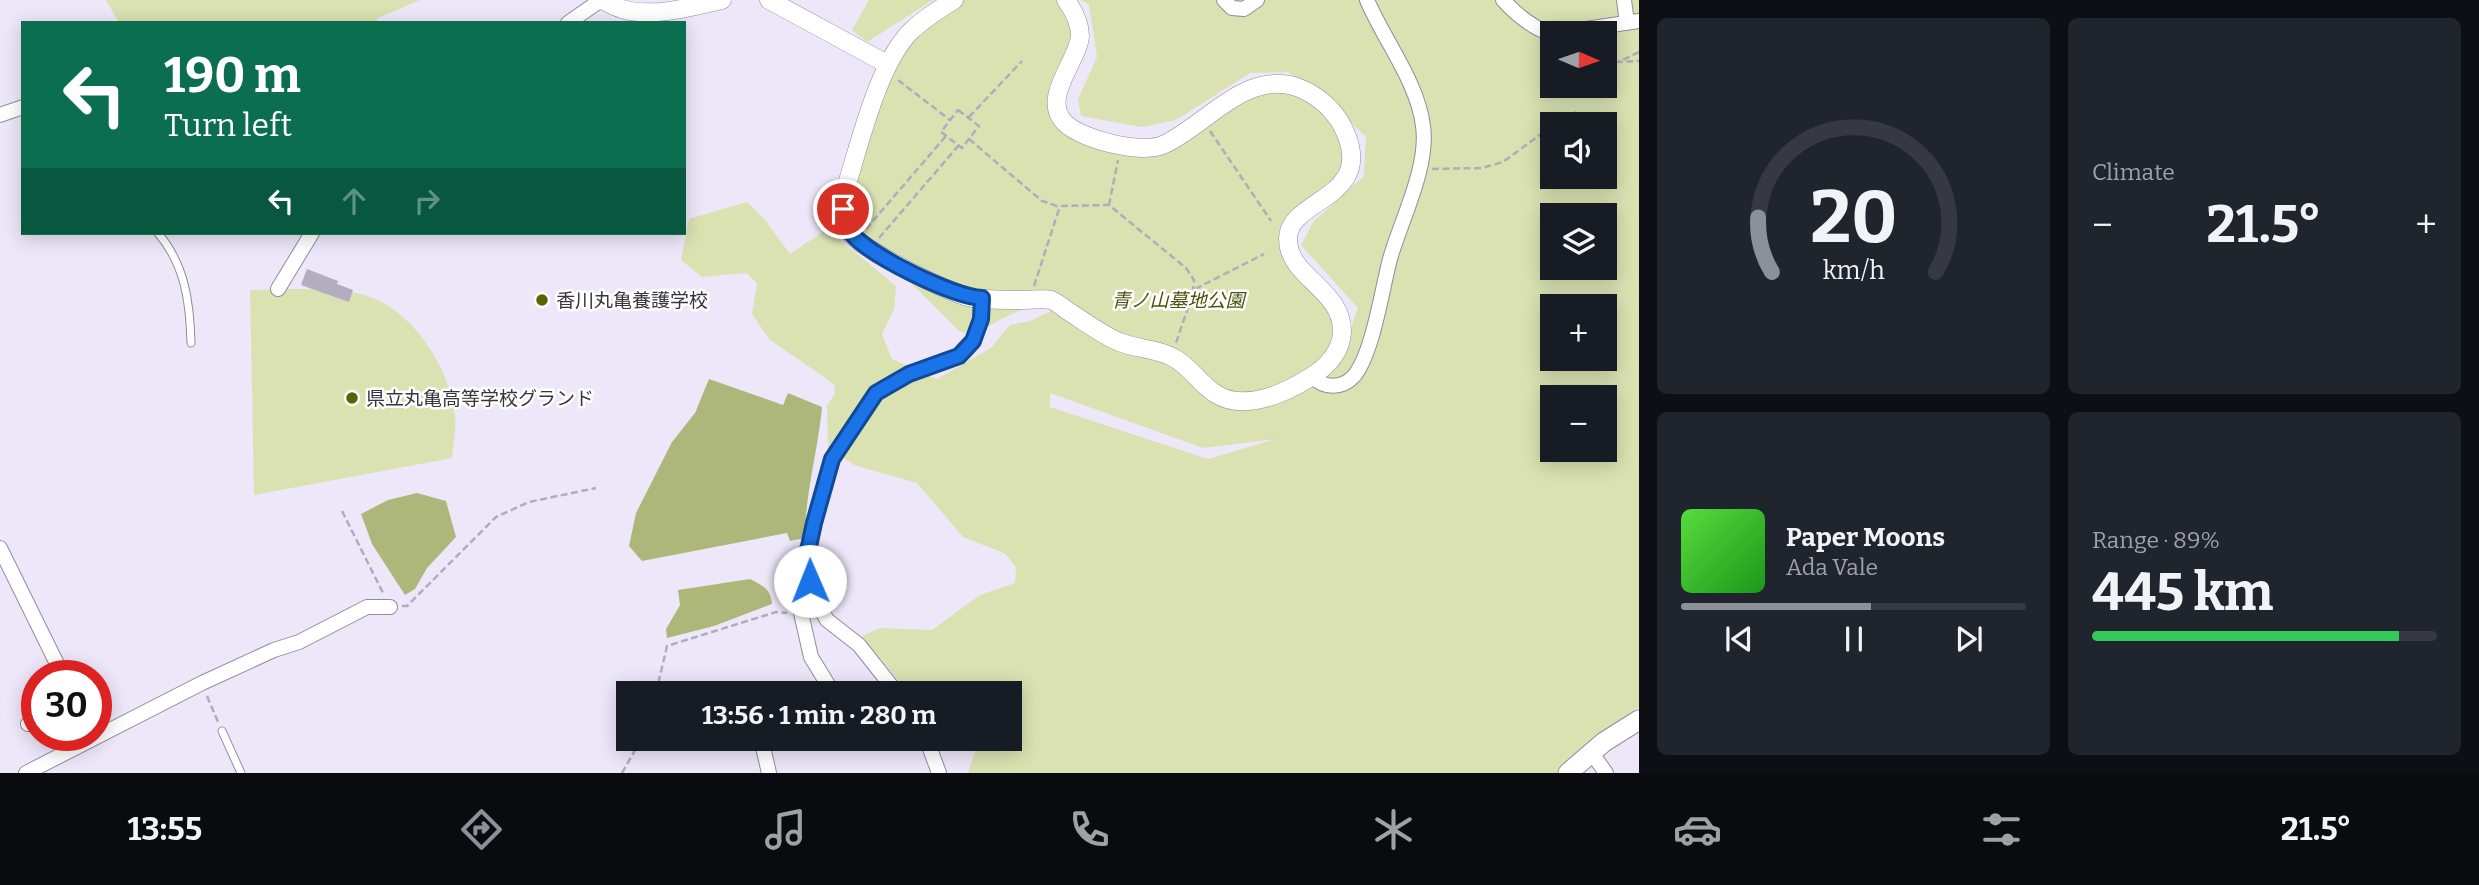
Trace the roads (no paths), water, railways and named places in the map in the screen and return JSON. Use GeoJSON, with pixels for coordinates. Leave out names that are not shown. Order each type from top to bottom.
{"type":"FeatureCollection","features":[{"type":"Feature","properties":{"kind":"main road"},"geometry":{"type":"LineString","coordinates":[[1568,773],[1591,752],[1639,720]]}},
{"type":"Feature","properties":{"kind":"street"},"geometry":{"type":"LineString","coordinates":[[571,21],[601,0],[622,9],[640,12],[722,0]]}},
{"type":"Feature","properties":{"kind":"street"},"geometry":{"type":"LineString","coordinates":[[769,0],[886,67]]}},
{"type":"Feature","properties":{"kind":"street"},"geometry":{"type":"LineString","coordinates":[[954,0],[924,19],[908,34],[886,67],[846,187],[843,209],[850,233],[925,279],[969,297],[1051,300],[1121,343],[1171,357],[1217,396],[1241,401],[1261,399],[1287,391],[1326,367],[1338,351],[1342,337],[1342,321],[1336,304],[1292,258],[1288,241],[1290,228],[1299,218],[1331,195],[1350,173],[1351,145],[1344,129],[1326,103],[1297,87],[1278,84],[1258,87],[1238,95],[1164,145],[1147,149],[1097,140],[1070,127],[1061,119],[1058,107],[1059,89],[1080,38],[1074,11],[1066,0]]}},
{"type":"Feature","properties":{"kind":"street"},"geometry":{"type":"LineString","coordinates":[[1224,0],[1232,8],[1244,9],[1257,0]]}},
{"type":"Feature","properties":{"kind":"street"},"geometry":{"type":"LineString","coordinates":[[1312,376],[1326,386],[1340,386],[1353,376],[1365,356],[1390,258],[1419,170],[1423,147],[1423,127],[1418,101],[1367,0]]}},
{"type":"Feature","properties":{"kind":"street"},"geometry":{"type":"LineString","coordinates":[[1503,0],[1513,11],[1540,28]]}},
{"type":"Feature","properties":{"kind":"street"},"geometry":{"type":"LineString","coordinates":[[1623,0],[1633,22]]}},
{"type":"Feature","properties":{"kind":"street"},"geometry":{"type":"LineString","coordinates":[[622,9],[633,21]]}},
{"type":"Feature","properties":{"kind":"street"},"geometry":{"type":"LineString","coordinates":[[0,115],[21,108]]}},
{"type":"Feature","properties":{"kind":"street"},"geometry":{"type":"LineString","coordinates":[[278,289],[311,235]]}},
{"type":"Feature","properties":{"kind":"street"},"geometry":{"type":"LineString","coordinates":[[888,681],[859,645],[827,620],[810,581],[808,551],[814,523],[832,459],[876,393],[909,374],[959,356],[973,341],[981,319],[982,298]]}},
{"type":"Feature","properties":{"kind":"street"},"geometry":{"type":"LineString","coordinates":[[0,548],[55,660]]}},
{"type":"Feature","properties":{"kind":"street"},"geometry":{"type":"LineString","coordinates":[[808,551],[794,562],[811,657],[826,681]]}},
{"type":"Feature","properties":{"kind":"street"},"geometry":{"type":"LineString","coordinates":[[112,728],[274,650],[299,642],[367,607],[390,607]]}},
{"type":"Feature","properties":{"kind":"street"},"geometry":{"type":"LineString","coordinates":[[26,773],[67,751]]}},
{"type":"Feature","properties":{"kind":"street"},"geometry":{"type":"LineString","coordinates":[[763,751],[769,773]]}},
{"type":"Feature","properties":{"kind":"street"},"geometry":{"type":"LineString","coordinates":[[931,751],[939,773]]}},
{"type":"Feature","properties":{"kind":"street"},"geometry":{"type":"LineString","coordinates":[[1591,752],[1606,773]]}},
{"type":"Feature","properties":{"kind":"lane"},"geometry":{"type":"LineString","coordinates":[[159,235],[178,265],[188,292],[191,343]]}},
{"type":"Feature","properties":{"kind":"lane"},"geometry":{"type":"LineString","coordinates":[[222,731],[241,773]]}},
{"type":"Feature","properties":{"kind":"place","name":"香川丸亀養護学校"},"geometry":{"type":"Point","coordinates":[542,300]}},
{"type":"Feature","properties":{"kind":"place","name":"県立丸亀高等学校グランド"},"geometry":{"type":"Point","coordinates":[352,398]}},
{"type":"Feature","properties":{"kind":"park label","name":"青ノ山墓地公園"},"geometry":{"type":"Point","coordinates":[1178,300]}}]}
